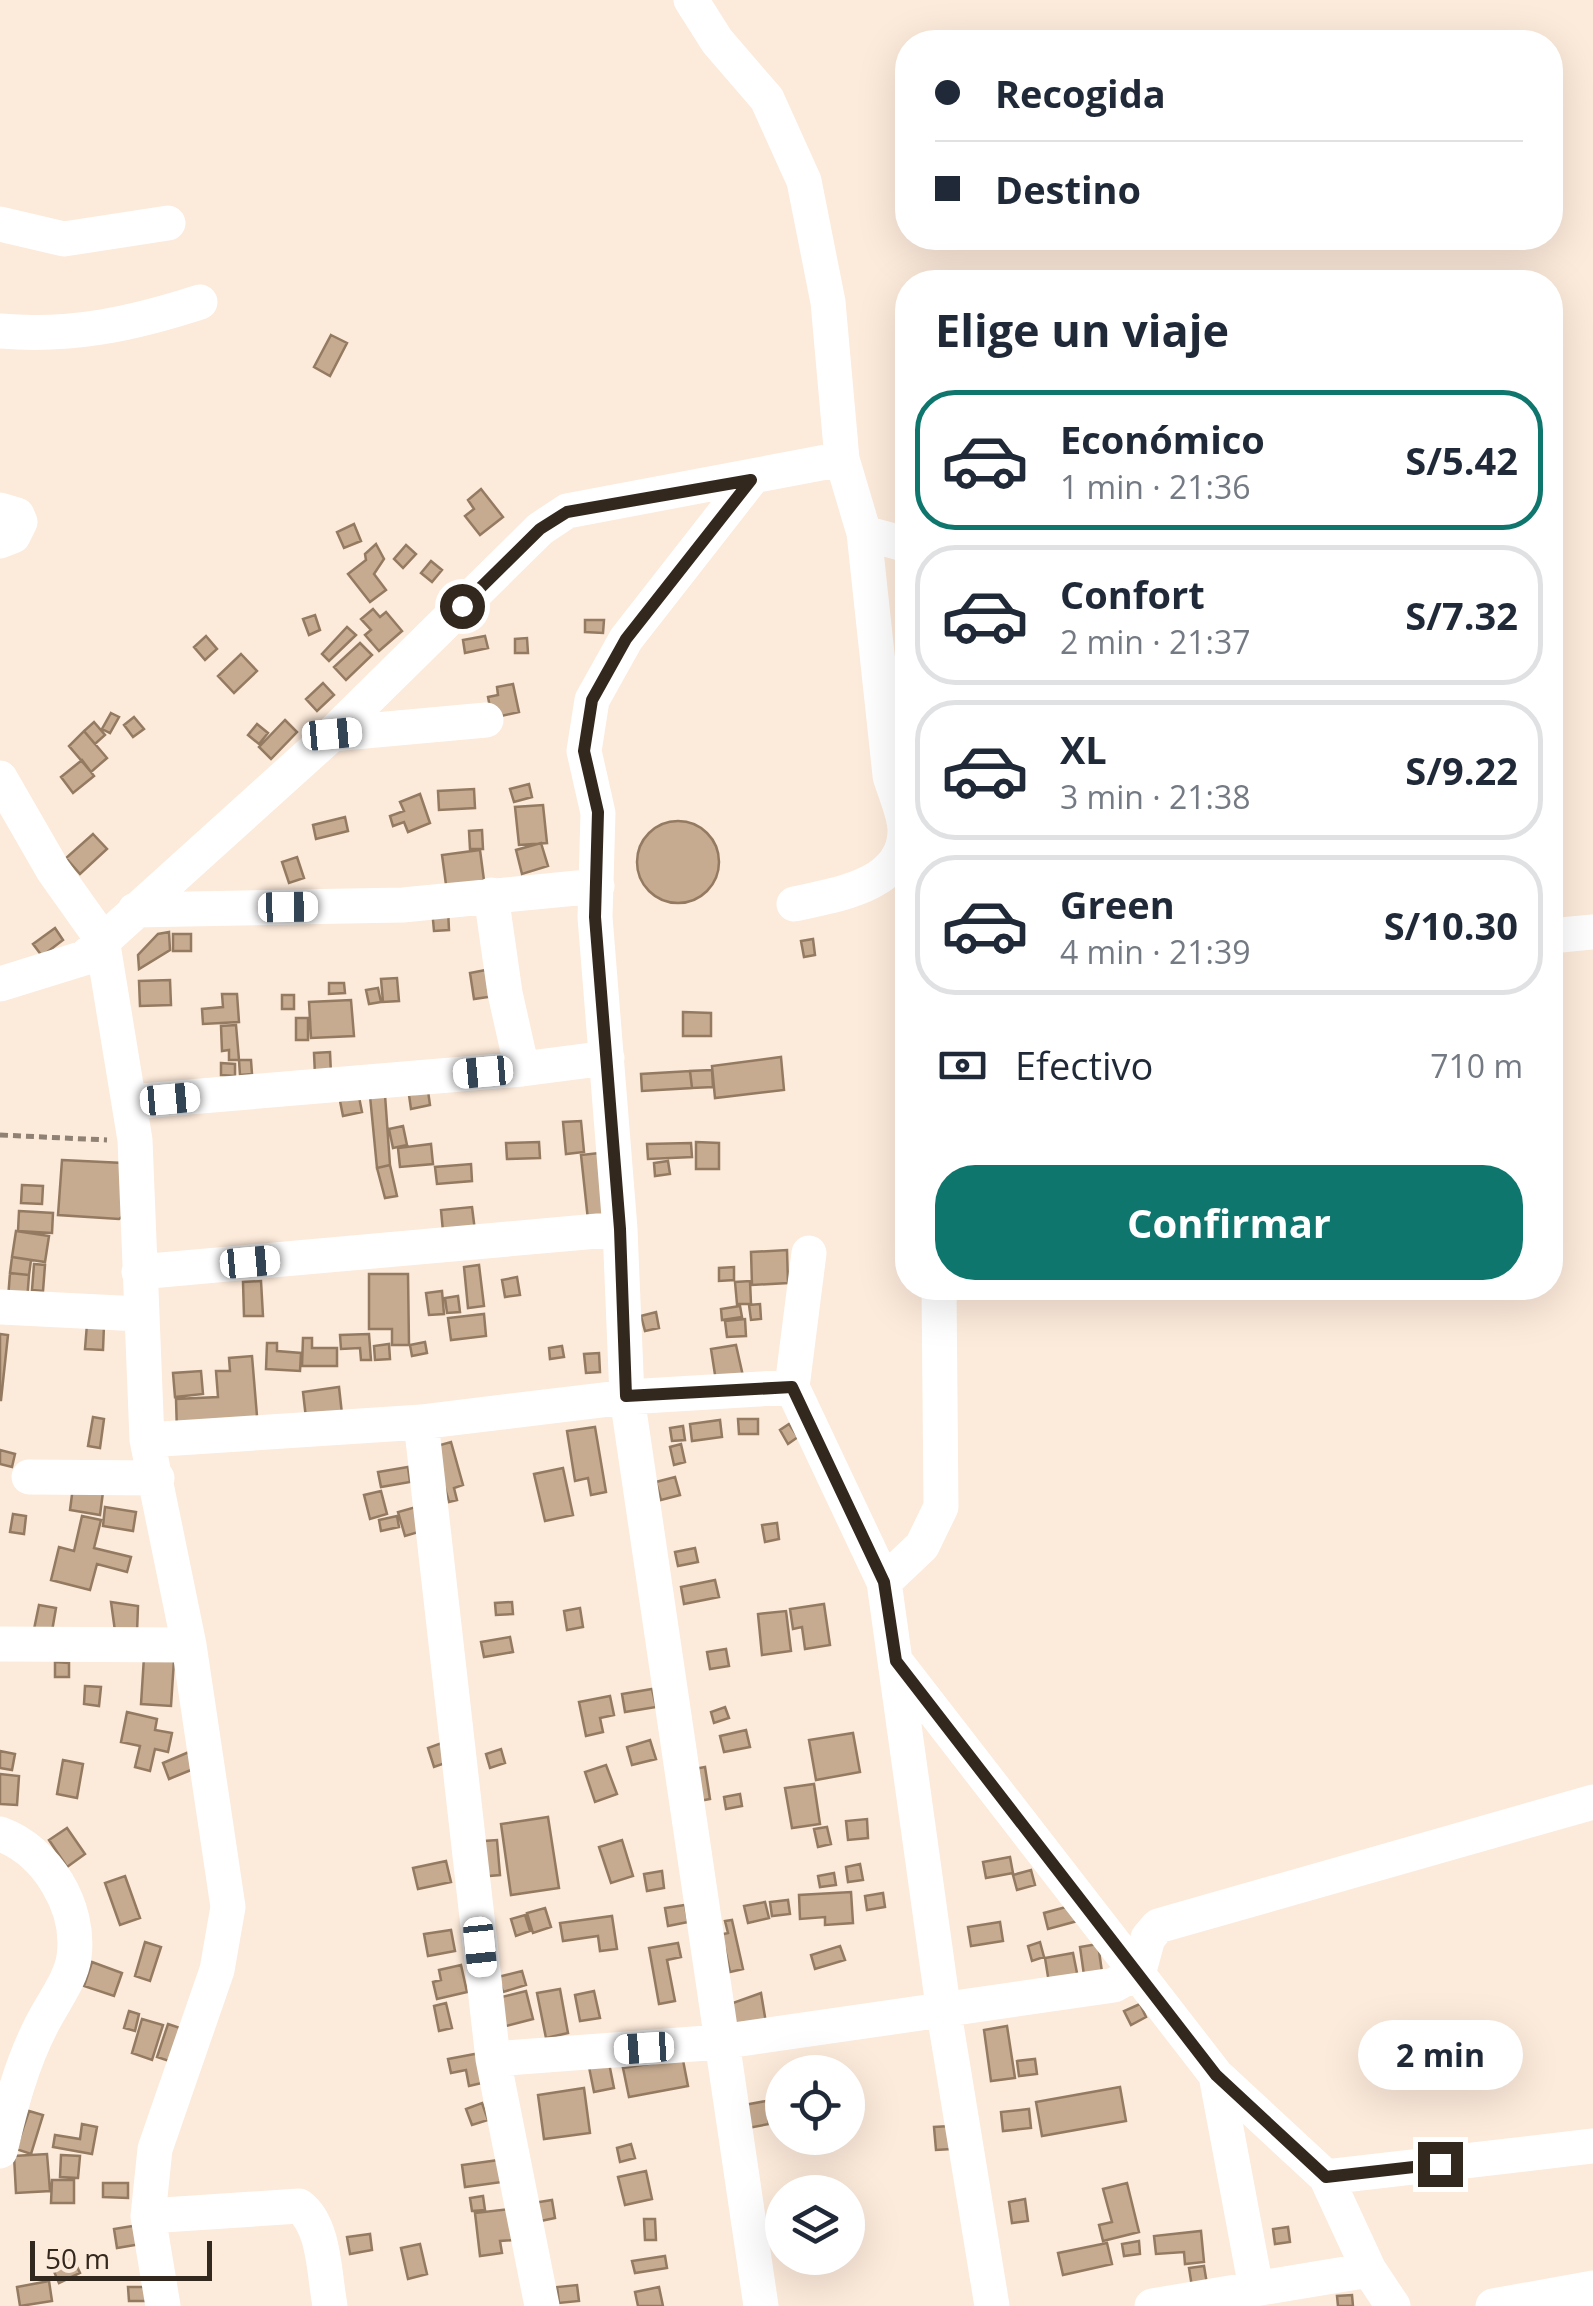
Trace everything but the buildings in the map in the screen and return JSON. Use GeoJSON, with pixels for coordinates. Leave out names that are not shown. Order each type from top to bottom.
{"type":"FeatureCollection","features":[{"type":"Feature","properties":{"kind":"street"},"geometry":{"type":"LineString","coordinates":[[691,0],[717,41],[768,99],[804,181],[828,302],[842,459],[864,533],[895,758]]}},
{"type":"Feature","properties":{"kind":"street"},"geometry":{"type":"LineString","coordinates":[[0,224],[64,239],[168,223]]}},
{"type":"Feature","properties":{"kind":"street"},"geometry":{"type":"LineString","coordinates":[[0,331],[53,335],[85,332],[138,322],[200,302]]}},
{"type":"Feature","properties":{"kind":"street"},"geometry":{"type":"LineString","coordinates":[[0,984],[84,958],[332,734],[540,529],[567,512],[751,480],[842,459]]}},
{"type":"Feature","properties":{"kind":"street"},"geometry":{"type":"LineString","coordinates":[[751,480],[626,639],[592,700],[584,751],[598,812],[597,886],[620,1229],[626,1396],[762,2306]]}},
{"type":"Feature","properties":{"kind":"street"},"geometry":{"type":"LineString","coordinates":[[0,510],[17,515],[20,522],[13,536],[0,541]]}},
{"type":"Feature","properties":{"kind":"street"},"geometry":{"type":"LineString","coordinates":[[864,533],[895,541]]}},
{"type":"Feature","properties":{"kind":"street"},"geometry":{"type":"LineString","coordinates":[[332,734],[486,720]]}},
{"type":"Feature","properties":{"kind":"street"},"geometry":{"type":"LineString","coordinates":[[0,778],[54,870],[102,939],[136,1140],[147,1440],[188,1645],[228,1907],[217,1970],[155,2149],[148,2216],[163,2306]]}},
{"type":"Feature","properties":{"kind":"street"},"geometry":{"type":"LineString","coordinates":[[794,904],[861,889],[895,863]]}},
{"type":"Feature","properties":{"kind":"street"},"geometry":{"type":"LineString","coordinates":[[135,910],[404,905],[597,886]]}},
{"type":"Feature","properties":{"kind":"street"},"geometry":{"type":"LineString","coordinates":[[491,895],[504,993],[522,1069]]}},
{"type":"Feature","properties":{"kind":"street"},"geometry":{"type":"LineString","coordinates":[[1563,935],[1593,932]]}},
{"type":"Feature","properties":{"kind":"street"},"geometry":{"type":"LineString","coordinates":[[130,1102],[522,1069],[607,1058]]}},
{"type":"Feature","properties":{"kind":"street"},"geometry":{"type":"LineString","coordinates":[[140,1272],[620,1229]]}},
{"type":"Feature","properties":{"kind":"street"},"geometry":{"type":"LineString","coordinates":[[809,1253],[792,1387],[884,1582],[944,2013],[992,2306]]}},
{"type":"Feature","properties":{"kind":"street"},"geometry":{"type":"LineString","coordinates":[[884,1582],[922,1546],[941,1507],[939,1300]]}},
{"type":"Feature","properties":{"kind":"street"},"geometry":{"type":"LineString","coordinates":[[0,1307],[140,1314]]}},
{"type":"Feature","properties":{"kind":"street"},"geometry":{"type":"LineString","coordinates":[[147,1440],[421,1422],[626,1396],[792,1387]]}},
{"type":"Feature","properties":{"kind":"street"},"geometry":{"type":"LineString","coordinates":[[421,1422],[492,2059],[542,2306]]}},
{"type":"Feature","properties":{"kind":"street"},"geometry":{"type":"LineString","coordinates":[[29,1476],[157,1478]]}},
{"type":"Feature","properties":{"kind":"street"},"geometry":{"type":"LineString","coordinates":[[0,1644],[188,1645]]}},
{"type":"Feature","properties":{"kind":"street"},"geometry":{"type":"LineString","coordinates":[[896,1661],[1216,2075],[1326,2177],[1368,2270],[1393,2306]]}},
{"type":"Feature","properties":{"kind":"street"},"geometry":{"type":"LineString","coordinates":[[492,2059],[720,2042],[944,2013],[1114,1985],[1139,1972],[1148,1938],[1158,1926],[1593,1802]]}},
{"type":"Feature","properties":{"kind":"street"},"geometry":{"type":"LineString","coordinates":[[0,1834],[17,1840],[49,1872],[74,1920],[74,1959],[22,2071],[0,2151]]}},
{"type":"Feature","properties":{"kind":"street"},"geometry":{"type":"LineString","coordinates":[[0,2050],[42,2022]]}},
{"type":"Feature","properties":{"kind":"street"},"geometry":{"type":"LineString","coordinates":[[1216,2075],[1256,2288]]}},
{"type":"Feature","properties":{"kind":"street"},"geometry":{"type":"LineString","coordinates":[[1326,2177],[1593,2146]]}},
{"type":"Feature","properties":{"kind":"street"},"geometry":{"type":"LineString","coordinates":[[148,2216],[299,2206],[311,2214],[316,2227],[330,2306]]}},
{"type":"Feature","properties":{"kind":"street"},"geometry":{"type":"LineString","coordinates":[[1152,2306],[1205,2302],[1256,2288],[1368,2270]]}},
{"type":"Feature","properties":{"kind":"street"},"geometry":{"type":"LineString","coordinates":[[1493,2306],[1593,2288]]}},
{"type":"Feature","properties":{"kind":"path"},"geometry":{"type":"LineString","coordinates":[[0,1135],[136,1140]]}},
{"type":"Feature","properties":{"kind":"route"},"geometry":{"type":"LineString","coordinates":[[462,606],[540,529],[567,512],[751,480],[626,639],[592,700],[584,751],[598,812],[595,917],[620,1229],[626,1396],[792,1387],[884,1582],[896,1661],[1216,2075],[1326,2177],[1440,2164]]}}]}
